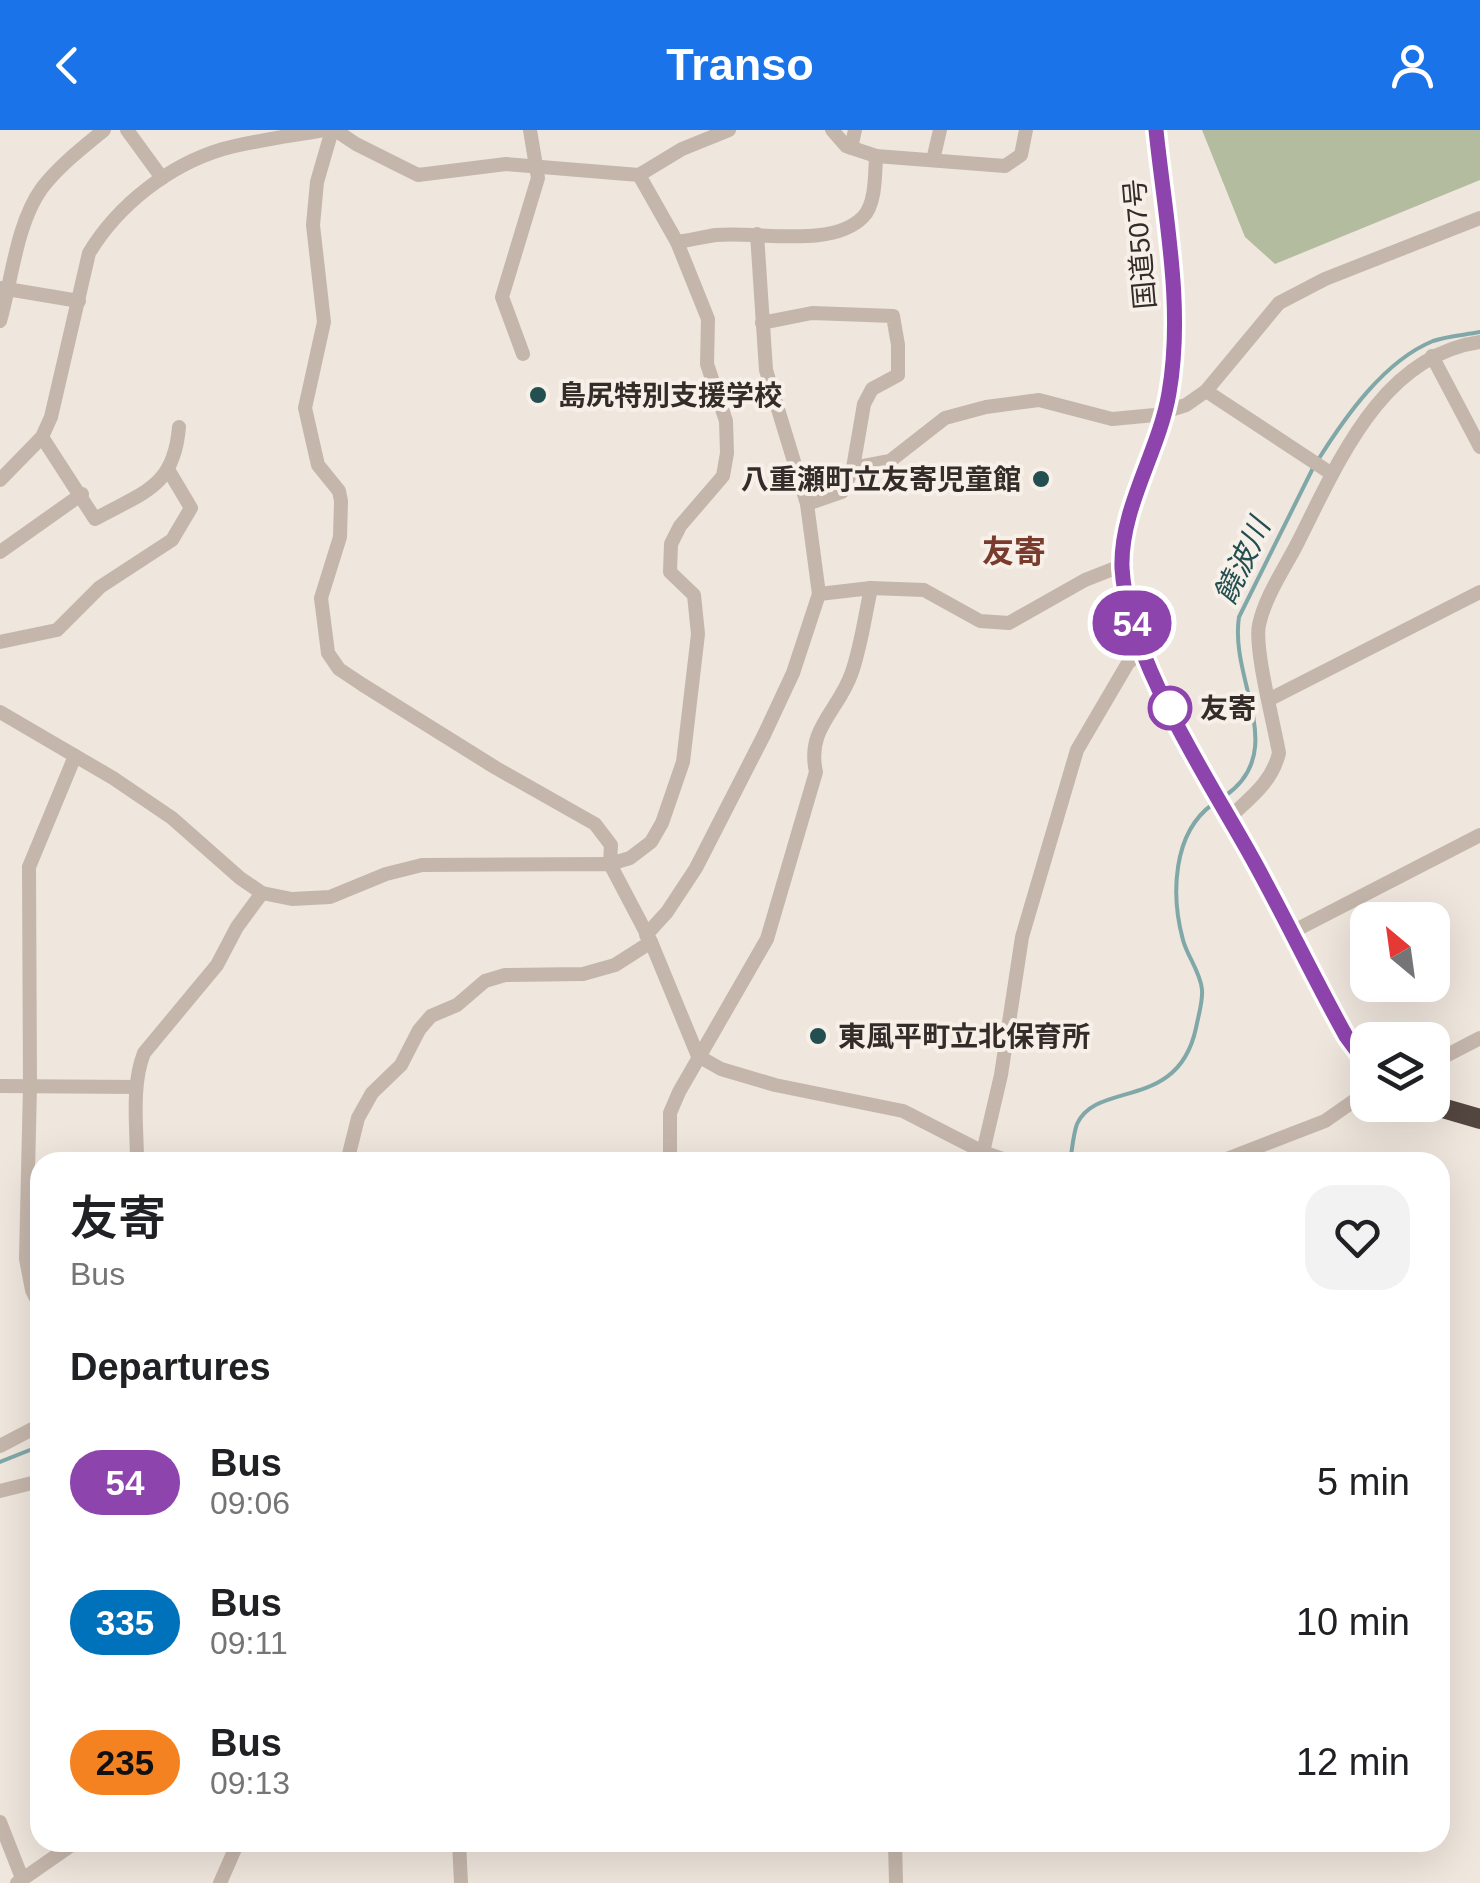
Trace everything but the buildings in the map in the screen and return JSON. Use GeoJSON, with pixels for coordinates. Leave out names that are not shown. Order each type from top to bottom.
{"type":"FeatureCollection","features":[{"type":"Feature","properties":{"kind":"highway","name":"国道507号"},"geometry":{"type":"LineString","coordinates":[[1156,130],[1175,351],[1166,412],[1129,522],[1122,570],[1128,612],[1142,650],[1350,1041]]}},
{"type":"Feature","properties":{"kind":"highway"},"geometry":{"type":"LineString","coordinates":[[1450,1111],[1480,1120]]}},
{"type":"Feature","properties":{"kind":"street"},"geometry":{"type":"LineString","coordinates":[[0,321],[5,288],[40,191],[66,162],[104,130]]}},
{"type":"Feature","properties":{"kind":"street"},"geometry":{"type":"LineString","coordinates":[[127,130],[162,178]]}},
{"type":"Feature","properties":{"kind":"street"},"geometry":{"type":"LineString","coordinates":[[0,480],[42,437],[51,418],[89,252],[102,231],[162,178],[188,163],[223,149],[324,130]]}},
{"type":"Feature","properties":{"kind":"street"},"geometry":{"type":"LineString","coordinates":[[729,130],[682,149],[639,175],[506,164],[418,175],[334,130],[316,182],[313,225],[324,322],[305,408],[318,465],[339,492],[341,501],[340,537],[320,598],[328,653],[339,668],[496,768],[595,824],[611,845],[610,864],[648,939],[698,1056],[721,1070],[775,1085],[903,1112],[983,1152],[1001,1075],[1022,937],[1076,750],[1128,662],[1142,650]]}},
{"type":"Feature","properties":{"kind":"street"},"geometry":{"type":"LineString","coordinates":[[522,354],[502,297],[538,178],[530,130]]}},
{"type":"Feature","properties":{"kind":"street"},"geometry":{"type":"LineString","coordinates":[[832,130],[850,148],[876,156],[1006,166],[1021,154],[1026,130]]}},
{"type":"Feature","properties":{"kind":"street"},"geometry":{"type":"LineString","coordinates":[[850,148],[855,130]]}},
{"type":"Feature","properties":{"kind":"street"},"geometry":{"type":"LineString","coordinates":[[933,160],[940,130]]}},
{"type":"Feature","properties":{"kind":"street"},"geometry":{"type":"LineString","coordinates":[[677,242],[716,235],[816,236],[843,231],[866,216],[873,193],[876,156]]}},
{"type":"Feature","properties":{"kind":"street"},"geometry":{"type":"LineString","coordinates":[[0,712],[172,818],[262,893],[292,900],[330,897],[386,874],[422,865],[610,864],[630,858],[650,842],[662,823],[684,762],[698,634],[694,595],[670,572],[671,544],[680,526],[722,476],[727,453],[726,422],[707,364],[708,318],[677,242],[639,175]]}},
{"type":"Feature","properties":{"kind":"street"},"geometry":{"type":"LineString","coordinates":[[853,468],[890,460],[944,418],[986,407],[1039,400],[1112,419],[1166,412],[1186,405],[1206,391],[1279,303],[1324,280],[1480,218]]}},
{"type":"Feature","properties":{"kind":"street"},"geometry":{"type":"LineString","coordinates":[[350,1152],[358,1118],[372,1093],[401,1065],[431,1016],[457,1005],[486,981],[505,974],[583,974],[615,966],[648,939],[696,868],[793,673],[820,594],[806,504],[766,370],[757,234]]}},
{"type":"Feature","properties":{"kind":"street"},"geometry":{"type":"LineString","coordinates":[[5,288],[79,301]]}},
{"type":"Feature","properties":{"kind":"street"},"geometry":{"type":"LineString","coordinates":[[762,323],[812,313],[893,316],[898,375],[872,389],[864,404],[853,468],[842,492],[806,504]]}},
{"type":"Feature","properties":{"kind":"street"},"geometry":{"type":"LineString","coordinates":[[1228,814],[1266,783],[1275,769],[1278,753],[1258,627],[1329,472],[1376,405],[1405,374],[1432,356],[1480,342]]}},
{"type":"Feature","properties":{"kind":"street"},"geometry":{"type":"LineString","coordinates":[[1432,356],[1480,447]]}},
{"type":"Feature","properties":{"kind":"street"},"geometry":{"type":"LineString","coordinates":[[1206,391],[1329,472]]}},
{"type":"Feature","properties":{"kind":"street"},"geometry":{"type":"LineString","coordinates":[[42,437],[82,494],[95,520],[160,482],[169,472],[179,426]]}},
{"type":"Feature","properties":{"kind":"street"},"geometry":{"type":"LineString","coordinates":[[0,642],[57,630],[100,588],[172,540],[190,508],[169,472]]}},
{"type":"Feature","properties":{"kind":"street"},"geometry":{"type":"LineString","coordinates":[[0,552],[82,494]]}},
{"type":"Feature","properties":{"kind":"street"},"geometry":{"type":"LineString","coordinates":[[820,594],[871,588],[924,590],[980,621],[1009,623],[1084,580],[1112,569],[1122,570]]}},
{"type":"Feature","properties":{"kind":"street"},"geometry":{"type":"LineString","coordinates":[[670,1152],[670,1113],[698,1056],[768,940],[816,772],[814,741],[852,672],[871,588]]}},
{"type":"Feature","properties":{"kind":"street"},"geometry":{"type":"LineString","coordinates":[[1270,699],[1480,592]]}},
{"type":"Feature","properties":{"kind":"street"},"geometry":{"type":"LineString","coordinates":[[30,1280],[26,1259],[29,868],[75,756]]}},
{"type":"Feature","properties":{"kind":"street"},"geometry":{"type":"LineString","coordinates":[[1290,932],[1480,835]]}},
{"type":"Feature","properties":{"kind":"street"},"geometry":{"type":"LineString","coordinates":[[137,1152],[136,1087],[144,1052],[218,964],[237,927],[262,893]]}},
{"type":"Feature","properties":{"kind":"street"},"geometry":{"type":"LineString","coordinates":[[1450,1054],[1480,1038]]}},
{"type":"Feature","properties":{"kind":"street"},"geometry":{"type":"LineString","coordinates":[[0,1086],[136,1087]]}},
{"type":"Feature","properties":{"kind":"street"},"geometry":{"type":"LineString","coordinates":[[1245,1152],[1324,1121],[1350,1103]]}},
{"type":"Feature","properties":{"kind":"street"},"geometry":{"type":"LineString","coordinates":[[0,1446],[30,1430]]}},
{"type":"Feature","properties":{"kind":"street"},"geometry":{"type":"LineString","coordinates":[[0,1491],[30,1484]]}},
{"type":"Feature","properties":{"kind":"street"},"geometry":{"type":"LineString","coordinates":[[0,1822],[19,1880],[61,1852]]}},
{"type":"Feature","properties":{"kind":"street"},"geometry":{"type":"LineString","coordinates":[[220,1883],[234,1852]]}},
{"type":"Feature","properties":{"kind":"street"},"geometry":{"type":"LineString","coordinates":[[459,1852],[461,1883]]}},
{"type":"Feature","properties":{"kind":"street"},"geometry":{"type":"LineString","coordinates":[[896,1852],[896,1883]]}},
{"type":"Feature","properties":{"kind":"green space"},"geometry":{"type":"Polygon","coordinates":[[[1202,130],[1480,130],[1480,180],[1275,264],[1245,237],[1202,130]]]}},
{"type":"Feature","properties":{"kind":"waterway","name":"饒波川"},"geometry":{"type":"LineString","coordinates":[[1318,460],[1353,409],[1398,362],[1433,341],[1480,332]]}},
{"type":"Feature","properties":{"kind":"waterway","name":"饒波川"},"geometry":{"type":"LineString","coordinates":[[1225,796],[1244,778],[1253,758],[1255,736],[1238,641],[1239,617],[1313,468]]}},
{"type":"Feature","properties":{"kind":"waterway","name":"饒波川"},"geometry":{"type":"LineString","coordinates":[[1072,1152],[1077,1124],[1087,1111],[1156,1084],[1173,1072],[1187,1054],[1202,990],[1179,923],[1176,885],[1189,831],[1213,804]]}},
{"type":"Feature","properties":{"kind":"waterway","name":"饒波川"},"geometry":{"type":"LineString","coordinates":[[0,1462],[30,1450]]}},
{"type":"Feature","properties":{"kind":"bus line","name":"54"},"geometry":{"type":"LineString","coordinates":[[1156,130],[1175,351],[1166,412],[1136,498],[1122,554],[1128,612],[1148,665],[1350,1041]]}},
{"type":"Feature","properties":{"kind":"place","name":"島尻特別支援学校"},"geometry":{"type":"Point","coordinates":[538,395]}},
{"type":"Feature","properties":{"kind":"place","name":"八重瀬町立友寄児童館"},"geometry":{"type":"Point","coordinates":[1041,479]}},
{"type":"Feature","properties":{"kind":"place","name":"友寄"},"geometry":{"type":"Point","coordinates":[1170,708]}},
{"type":"Feature","properties":{"kind":"place","name":"東風平町立北保育所"},"geometry":{"type":"Point","coordinates":[818,1036]}},
{"type":"Feature","properties":{"kind":"district","name":"友寄"},"geometry":{"type":"Point","coordinates":[1014,552]}}]}
